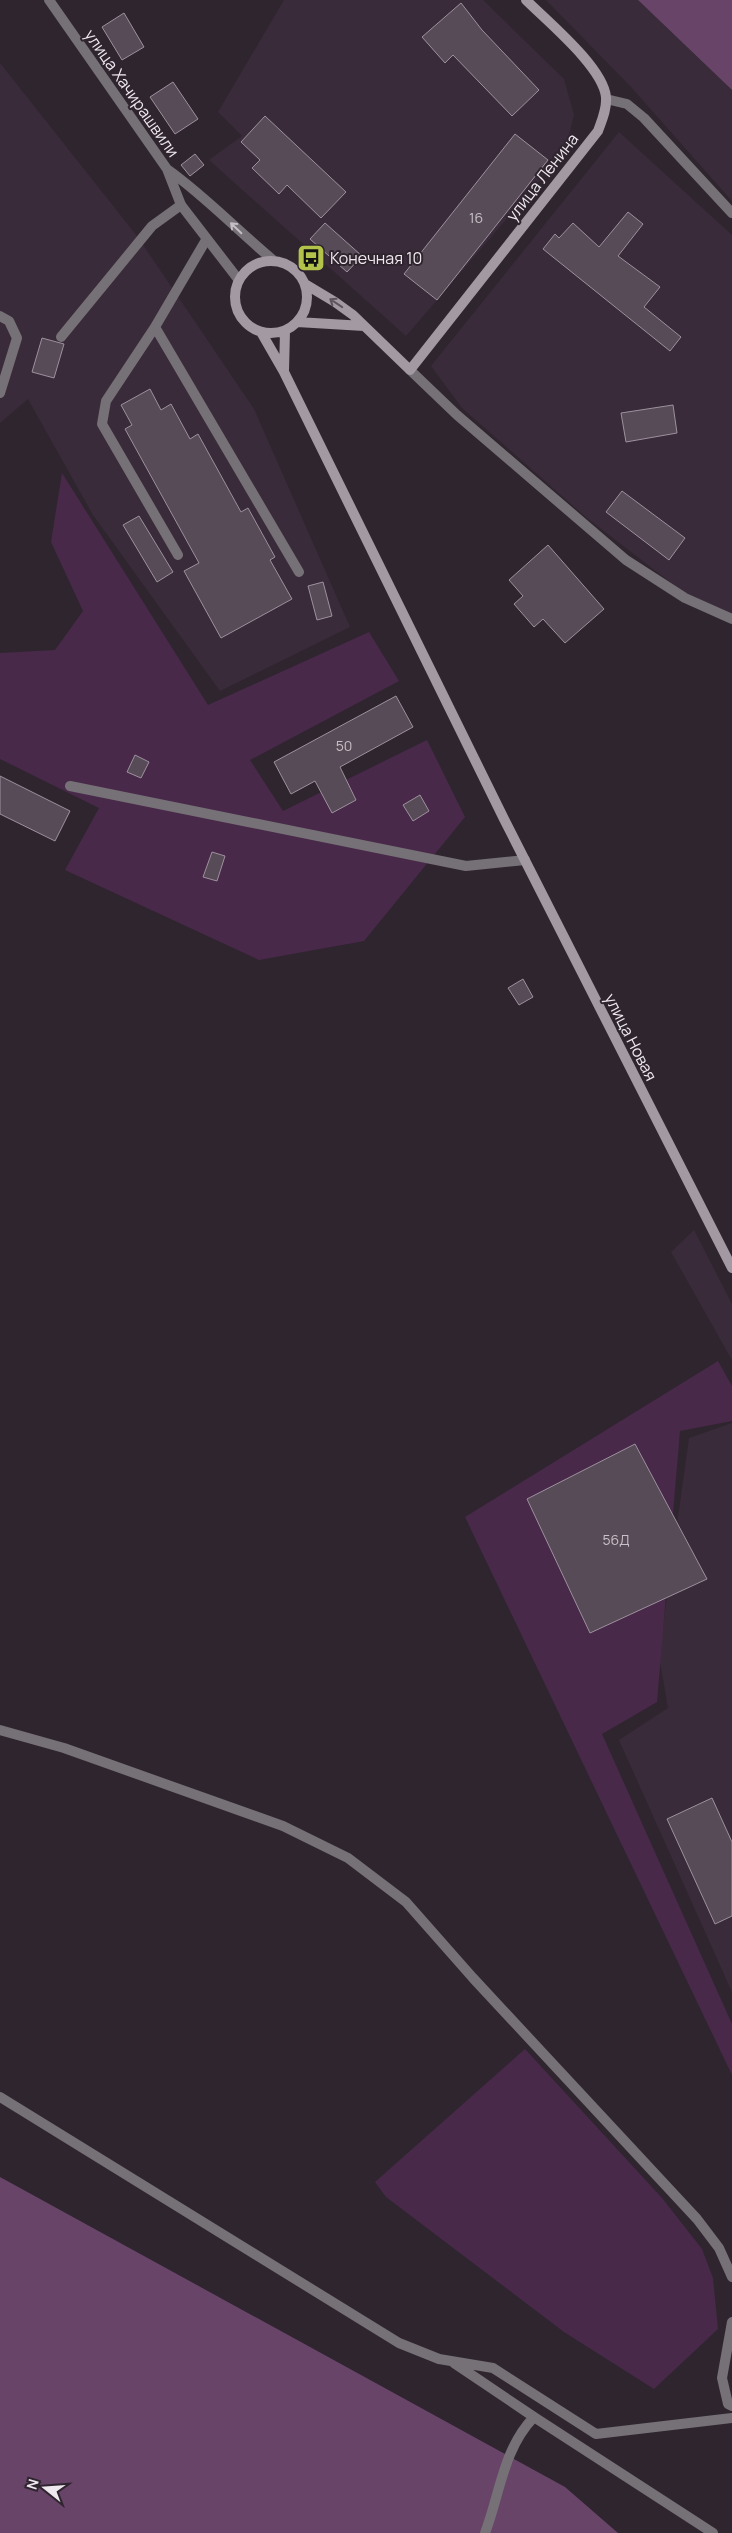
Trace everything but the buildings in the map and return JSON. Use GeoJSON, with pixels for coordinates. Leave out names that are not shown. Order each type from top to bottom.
{"type":"FeatureCollection","features":[{"type":"Feature","properties":{"kind":"street","name":"улица Хачирашвили"},"geometry":{"type":"LineString","coordinates":[[49,0],[167,169],[181,205],[206,240],[238,279]]}},
{"type":"Feature","properties":{"kind":"street"},"geometry":{"type":"LineString","coordinates":[[526,0],[591,66],[604,87],[606,99],[627,104],[644,118],[732,213]]}},
{"type":"Feature","properties":{"kind":"street","name":"улица Ленина"},"geometry":{"type":"LineString","coordinates":[[410,370],[598,131],[604,114],[606,99]]}},
{"type":"Feature","properties":{"kind":"street"},"geometry":{"type":"LineString","coordinates":[[167,169],[198,192],[272,260]]}},
{"type":"Feature","properties":{"kind":"street"},"geometry":{"type":"LineString","coordinates":[[61,337],[152,226],[181,205]]}},
{"type":"Feature","properties":{"kind":"street"},"geometry":{"type":"LineString","coordinates":[[178,555],[102,424],[106,401],[155,327],[206,240]]}},
{"type":"Feature","properties":{"kind":"street"},"geometry":{"type":"LineString","coordinates":[[272,260],[283,262],[294,268],[302,276],[305,284],[306,299],[303,311],[297,322],[285,331],[277,333],[261,332],[247,323],[240,314],[236,303],[238,279],[248,268],[272,260]]}},
{"type":"Feature","properties":{"kind":"street"},"geometry":{"type":"LineString","coordinates":[[305,284],[335,302],[364,326],[457,414],[626,560],[686,598],[732,620]]}},
{"type":"Feature","properties":{"kind":"street"},"geometry":{"type":"LineString","coordinates":[[0,316],[9,321],[17,338],[0,393]]}},
{"type":"Feature","properties":{"kind":"street"},"geometry":{"type":"LineString","coordinates":[[297,322],[364,326]]}},
{"type":"Feature","properties":{"kind":"street"},"geometry":{"type":"LineString","coordinates":[[155,327],[299,572]]}},
{"type":"Feature","properties":{"kind":"street"},"geometry":{"type":"LineString","coordinates":[[284,372],[285,331]]}},
{"type":"Feature","properties":{"kind":"street","name":"улица Новая"},"geometry":{"type":"LineString","coordinates":[[261,332],[284,372],[504,819],[732,1268]]}},
{"type":"Feature","properties":{"kind":"street"},"geometry":{"type":"LineString","coordinates":[[70,786],[466,866],[525,860]]}},
{"type":"Feature","properties":{"kind":"street"},"geometry":{"type":"LineString","coordinates":[[0,1730],[64,1748],[284,1826],[348,1858],[406,1902],[473,1978],[697,2219],[719,2248],[732,2277]]}},
{"type":"Feature","properties":{"kind":"street"},"geometry":{"type":"LineString","coordinates":[[0,2097],[399,2343],[440,2359],[493,2368],[596,2434],[732,2418]]}},
{"type":"Feature","properties":{"kind":"street"},"geometry":{"type":"LineString","coordinates":[[732,2322],[722,2378],[728,2404],[732,2406]]}},
{"type":"Feature","properties":{"kind":"street"},"geometry":{"type":"LineString","coordinates":[[451,2361],[713,2533]]}},
{"type":"Feature","properties":{"kind":"street"},"geometry":{"type":"LineString","coordinates":[[484,2533],[505,2466],[522,2429],[534,2417]]}},
{"type":"Feature","properties":{"kind":"shaded area"},"geometry":{"type":"Polygon","coordinates":[[[284,0],[483,0],[564,79],[574,115],[565,151],[406,336],[209,160],[242,136],[218,112],[284,0]]]}},
{"type":"Feature","properties":{"kind":"shaded area"},"geometry":{"type":"Polygon","coordinates":[[[546,0],[638,0],[732,90],[732,201],[631,87],[546,0]]]}},
{"type":"Feature","properties":{"kind":"shaded area"},"geometry":{"type":"Polygon","coordinates":[[[638,0],[732,0],[732,90],[638,0]]]}},
{"type":"Feature","properties":{"kind":"shaded area"},"geometry":{"type":"Polygon","coordinates":[[[0,63],[137,236],[254,409],[350,627],[220,691],[93,515],[28,399],[0,423],[0,63]]]}},
{"type":"Feature","properties":{"kind":"shaded area"},"geometry":{"type":"Polygon","coordinates":[[[619,132],[732,235],[732,620],[705,609],[587,518],[462,408],[431,366],[619,132]]]}},
{"type":"Feature","properties":{"kind":"shaded area"},"geometry":{"type":"Polygon","coordinates":[[[62,473],[208,705],[369,632],[399,681],[250,760],[283,811],[427,740],[465,817],[364,941],[259,960],[65,870],[99,808],[0,759],[0,653],[55,650],[83,611],[51,542],[62,473]]]}},
{"type":"Feature","properties":{"kind":"shaded area"},"geometry":{"type":"Polygon","coordinates":[[[694,1230],[732,1304],[732,1360],[671,1252],[694,1230]]]}},
{"type":"Feature","properties":{"kind":"shaded area"},"geometry":{"type":"Polygon","coordinates":[[[718,1361],[732,1386],[732,1421],[680,1431],[657,1702],[602,1734],[732,2024],[732,2075],[465,1517],[718,1361]]]}},
{"type":"Feature","properties":{"kind":"shaded area"},"geometry":{"type":"Polygon","coordinates":[[[732,1423],[732,1992],[619,1740],[668,1708],[659,1656],[689,1438],[732,1423]]]}},
{"type":"Feature","properties":{"kind":"shaded area"},"geometry":{"type":"Polygon","coordinates":[[[525,2049],[662,2198],[702,2249],[713,2278],[718,2329],[654,2389],[564,2332],[386,2197],[375,2182],[525,2049]]]}},
{"type":"Feature","properties":{"kind":"shaded area"},"geometry":{"type":"Polygon","coordinates":[[[0,2177],[565,2487],[618,2533],[0,2533],[0,2177]]]}},
{"type":"Feature","properties":{"kind":"place","name":"Конечная 10"},"geometry":{"type":"Point","coordinates":[311,258]}}]}
